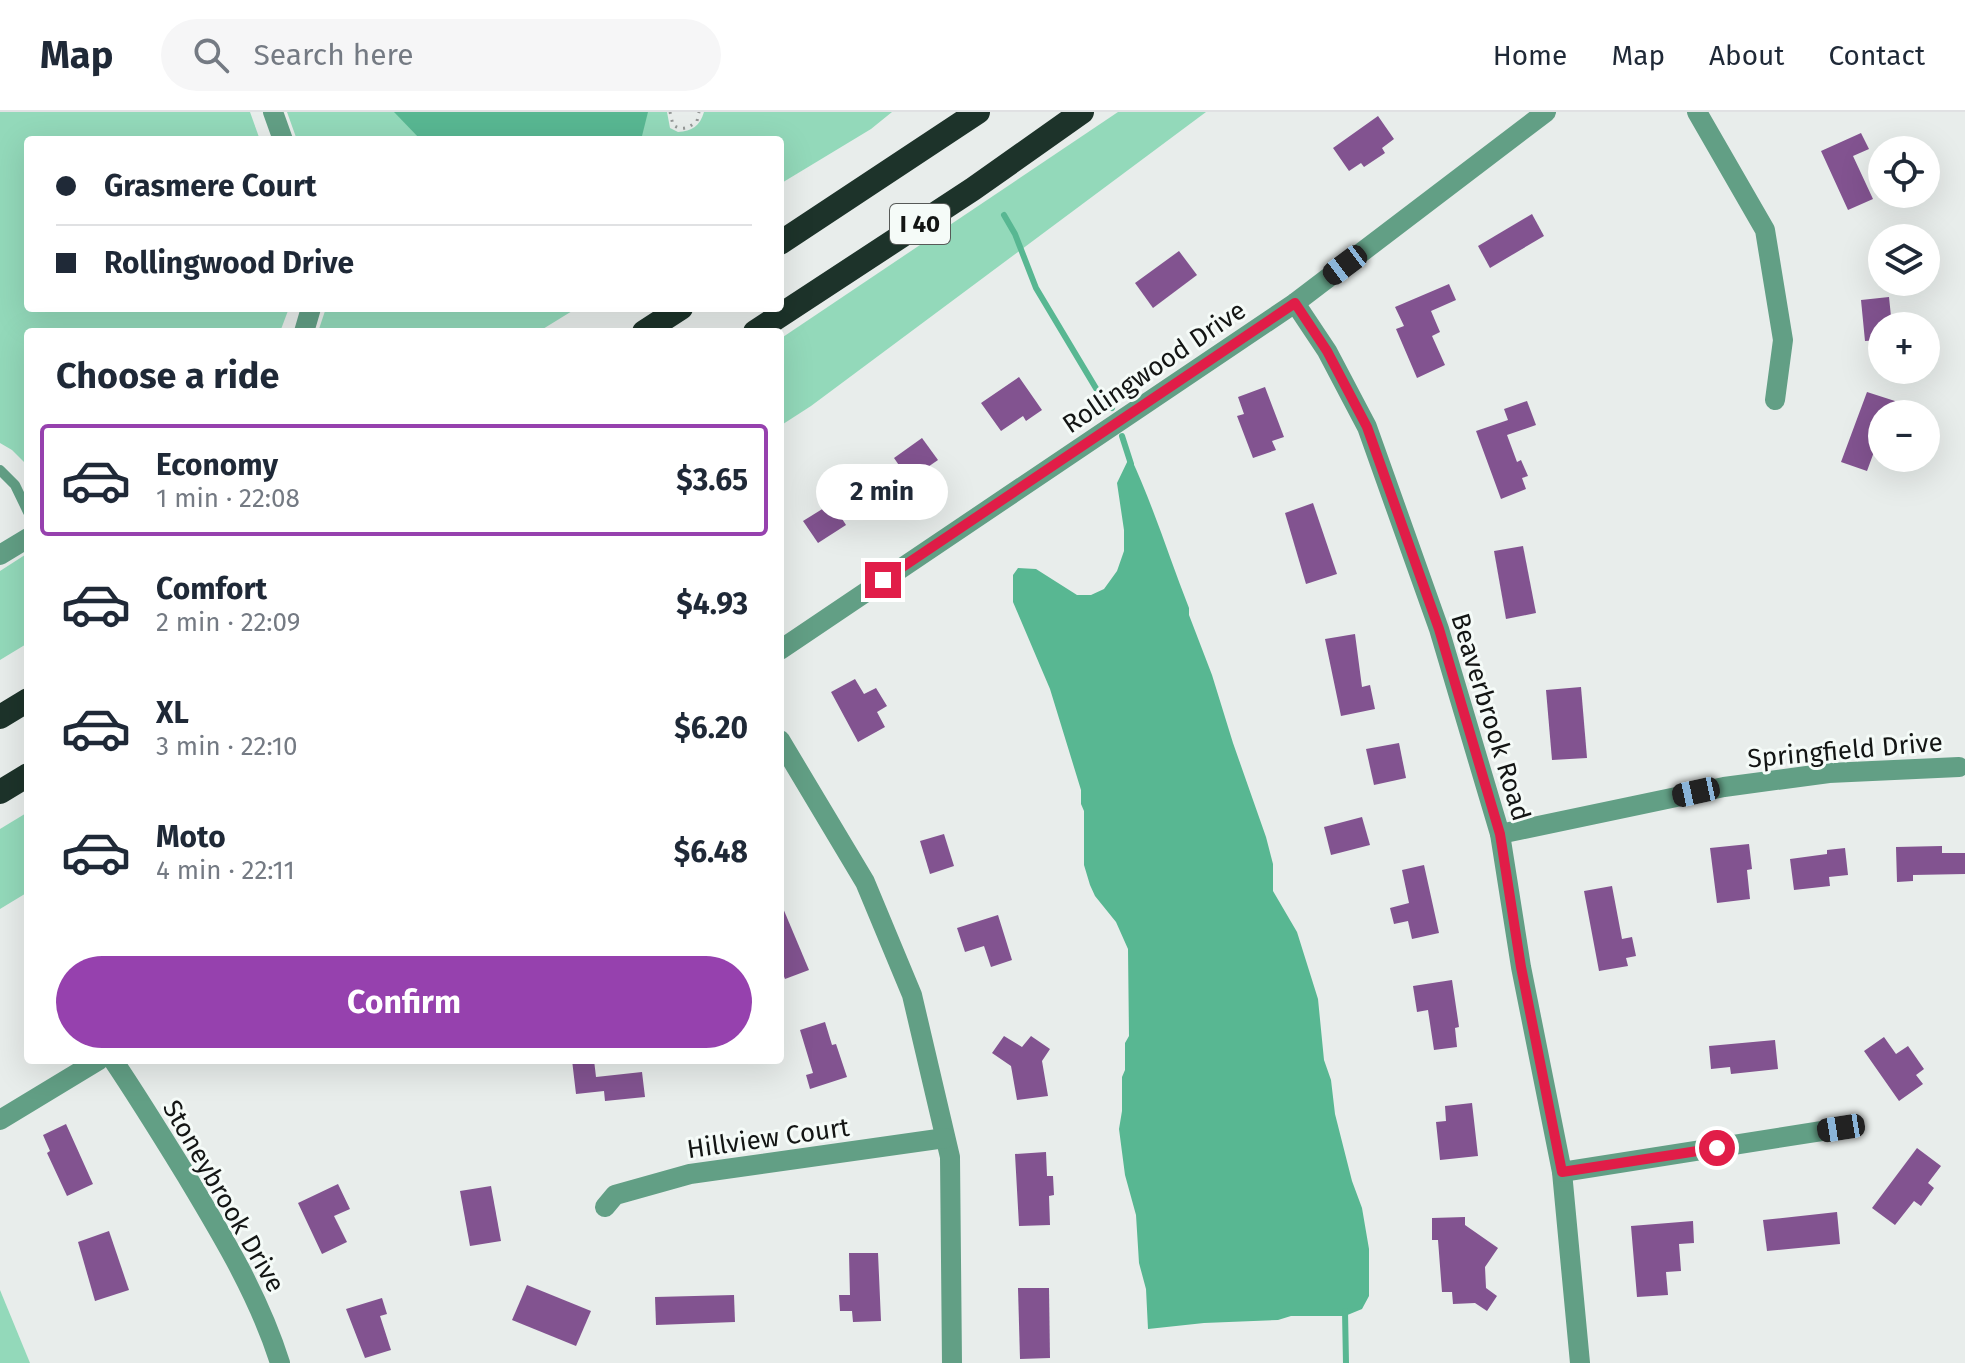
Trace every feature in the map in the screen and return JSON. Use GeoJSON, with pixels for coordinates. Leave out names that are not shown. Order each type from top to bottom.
{"type":"FeatureCollection","features":[{"type":"Feature","properties":{"kind":"highway","name":"I 40"},"geometry":{"type":"LineString","coordinates":[[784,240],[978,112]]}},
{"type":"Feature","properties":{"kind":"highway","name":"I 40"},"geometry":{"type":"LineString","coordinates":[[761,328],[973,189],[1082,112]]}},
{"type":"Feature","properties":{"kind":"highway"},"geometry":{"type":"LineString","coordinates":[[650,328],[675,312]]}},
{"type":"Feature","properties":{"kind":"highway"},"geometry":{"type":"LineString","coordinates":[[0,717],[24,702]]}},
{"type":"Feature","properties":{"kind":"highway"},"geometry":{"type":"LineString","coordinates":[[0,792],[24,777]]}},
{"type":"Feature","properties":{"kind":"street"},"geometry":{"type":"LineString","coordinates":[[273,112],[282,136]]}},
{"type":"Feature","properties":{"kind":"street","name":"Rollingwood Drive"},"geometry":{"type":"LineString","coordinates":[[784,647],[1295,303],[1546,112]]}},
{"type":"Feature","properties":{"kind":"street"},"geometry":{"type":"LineString","coordinates":[[1697,112],[1765,230],[1783,340],[1775,400]]}},
{"type":"Feature","properties":{"kind":"street","name":"Beaverbrook Road"},"geometry":{"type":"LineString","coordinates":[[1295,303],[1327,351],[1367,427],[1439,629],[1500,834],[1521,967],[1562,1172],[1580,1363]]}},
{"type":"Feature","properties":{"kind":"street"},"geometry":{"type":"LineString","coordinates":[[0,555],[24,540]]}},
{"type":"Feature","properties":{"kind":"street"},"geometry":{"type":"LineString","coordinates":[[784,747],[865,882],[912,995],[950,1157],[952,1363]]}},
{"type":"Feature","properties":{"kind":"street","name":"Springfield Drive"},"geometry":{"type":"LineString","coordinates":[[1500,834],[1724,787],[1829,773],[1959,767]]}},
{"type":"Feature","properties":{"kind":"street"},"geometry":{"type":"LineString","coordinates":[[0,1120],[92,1064]]}},
{"type":"Feature","properties":{"kind":"street","name":"Stoneybrook Drive"},"geometry":{"type":"LineString","coordinates":[[116,1064],[208,1211],[270,1331],[280,1363]]}},
{"type":"Feature","properties":{"kind":"street"},"geometry":{"type":"LineString","coordinates":[[1562,1172],[1841,1128]]}},
{"type":"Feature","properties":{"kind":"street","name":"Hillview Court"},"geometry":{"type":"LineString","coordinates":[[605,1207],[615,1195],[690,1174],[945,1138]]}},
{"type":"Feature","properties":{"kind":"lane"},"geometry":{"type":"LineString","coordinates":[[0,470],[15,485],[24,504]]}},
{"type":"Feature","properties":{"kind":"path"},"geometry":{"type":"LineString","coordinates":[[670,112],[673,125],[678,129],[689,128],[697,121],[699,112]]}},
{"type":"Feature","properties":{"kind":"shaded area"},"geometry":{"type":"Polygon","coordinates":[[[0,112],[250,112],[259,136],[24,136],[24,312],[288,312],[282,328],[24,328],[24,462],[0,443],[0,112]]]}},
{"type":"Feature","properties":{"kind":"shaded area"},"geometry":{"type":"Polygon","coordinates":[[[287,112],[667,112],[670,128],[678,132],[695,127],[704,112],[892,112],[871,129],[784,182],[784,136],[296,136],[287,112]]]}},
{"type":"Feature","properties":{"kind":"shaded area"},"geometry":{"type":"Polygon","coordinates":[[[394,112],[648,112],[642,136],[417,136],[394,112]]]}},
{"type":"Feature","properties":{"kind":"shaded area"},"geometry":{"type":"Polygon","coordinates":[[[1118,112],[1206,112],[784,423],[784,336],[1118,112]]]}},
{"type":"Feature","properties":{"kind":"shaded area"},"geometry":{"type":"Polygon","coordinates":[[[325,312],[570,312],[544,328],[319,328],[325,312]]]}},
{"type":"Feature","properties":{"kind":"shaded area"},"geometry":{"type":"Polygon","coordinates":[[[1130,456],[1189,608],[1266,837],[1273,864],[1273,891],[1297,932],[1318,999],[1324,1060],[1331,1080],[1335,1114],[1362,1208],[1369,1249],[1369,1296],[1362,1309],[1345,1316],[1291,1316],[1278,1320],[1148,1329],[1136,1215],[1125,1175],[1119,1129],[1125,1043],[1129,1036],[1128,949],[1116,922],[1090,885],[1084,865],[1081,790],[1050,689],[1013,602],[1013,575],[1018,568],[1036,569],[1077,595],[1091,595],[1104,589],[1117,571],[1124,551],[1117,483],[1130,456]]]}},
{"type":"Feature","properties":{"kind":"shaded area"},"geometry":{"type":"Polygon","coordinates":[[[24,556],[24,645],[0,660],[0,571],[24,556]]]}},
{"type":"Feature","properties":{"kind":"shaded area"},"geometry":{"type":"Polygon","coordinates":[[[24,814],[24,894],[0,909],[0,829],[24,814]]]}},
{"type":"Feature","properties":{"kind":"shaded area"},"geometry":{"type":"Polygon","coordinates":[[[0,1290],[30,1363],[0,1363],[0,1290]]]}},
{"type":"Feature","properties":{"kind":"building"},"geometry":{"type":"Polygon","coordinates":[[[1378,116],[1394,139],[1382,148],[1385,153],[1364,167],[1361,163],[1349,171],[1333,148],[1378,116]]]}},
{"type":"Feature","properties":{"kind":"building"},"geometry":{"type":"Polygon","coordinates":[[[1861,133],[1868,149],[1853,156],[1868,188],[1868,201],[1848,210],[1821,151],[1861,133]]]}},
{"type":"Feature","properties":{"kind":"building"},"geometry":{"type":"Polygon","coordinates":[[[1532,214],[1544,236],[1490,268],[1478,246],[1532,214]]]}},
{"type":"Feature","properties":{"kind":"building"},"geometry":{"type":"Polygon","coordinates":[[[1179,251],[1197,275],[1153,308],[1135,283],[1179,251]]]}},
{"type":"Feature","properties":{"kind":"building"},"geometry":{"type":"Polygon","coordinates":[[[1449,284],[1456,300],[1431,311],[1440,332],[1432,336],[1445,365],[1417,378],[1396,329],[1404,326],[1395,307],[1449,284]]]}},
{"type":"Feature","properties":{"kind":"building"},"geometry":{"type":"Polygon","coordinates":[[[1889,297],[1891,312],[1868,312],[1868,341],[1865,341],[1861,300],[1889,297]]]}},
{"type":"Feature","properties":{"kind":"building"},"geometry":{"type":"Polygon","coordinates":[[[1019,377],[1042,410],[1026,421],[1023,416],[1001,431],[981,403],[1019,377]]]}},
{"type":"Feature","properties":{"kind":"building"},"geometry":{"type":"Polygon","coordinates":[[[1265,387],[1284,437],[1272,441],[1276,450],[1253,458],[1237,416],[1244,414],[1238,397],[1265,387]]]}},
{"type":"Feature","properties":{"kind":"building"},"geometry":{"type":"Polygon","coordinates":[[[1867,392],[1892,400],[1868,400],[1867,471],[1841,462],[1867,392]]]}},
{"type":"Feature","properties":{"kind":"building"},"geometry":{"type":"Polygon","coordinates":[[[1527,401],[1536,425],[1507,435],[1517,462],[1521,460],[1528,476],[1522,478],[1526,489],[1501,499],[1476,431],[1508,420],[1504,409],[1527,401]]]}},
{"type":"Feature","properties":{"kind":"building"},"geometry":{"type":"Polygon","coordinates":[[[922,438],[938,460],[909,480],[894,458],[922,438]]]}},
{"type":"Feature","properties":{"kind":"building"},"geometry":{"type":"Polygon","coordinates":[[[832,503],[846,525],[818,543],[803,521],[832,503]]]}},
{"type":"Feature","properties":{"kind":"building"},"geometry":{"type":"Polygon","coordinates":[[[1313,503],[1337,574],[1306,584],[1285,513],[1313,503]]]}},
{"type":"Feature","properties":{"kind":"building"},"geometry":{"type":"Polygon","coordinates":[[[1523,546],[1536,613],[1506,619],[1494,551],[1523,546]]]}},
{"type":"Feature","properties":{"kind":"building"},"geometry":{"type":"Polygon","coordinates":[[[1355,634],[1362,687],[1370,685],[1375,709],[1341,716],[1325,639],[1355,634]]]}},
{"type":"Feature","properties":{"kind":"building"},"geometry":{"type":"Polygon","coordinates":[[[855,679],[864,694],[876,688],[887,706],[877,712],[885,727],[858,742],[831,692],[855,679]]]}},
{"type":"Feature","properties":{"kind":"building"},"geometry":{"type":"Polygon","coordinates":[[[1581,687],[1587,758],[1552,760],[1546,690],[1581,687]]]}},
{"type":"Feature","properties":{"kind":"building"},"geometry":{"type":"Polygon","coordinates":[[[1399,743],[1406,778],[1374,785],[1366,749],[1399,743]]]}},
{"type":"Feature","properties":{"kind":"building"},"geometry":{"type":"Polygon","coordinates":[[[1362,817],[1370,845],[1331,855],[1324,827],[1362,817]]]}},
{"type":"Feature","properties":{"kind":"building"},"geometry":{"type":"Polygon","coordinates":[[[944,834],[954,866],[930,874],[920,841],[944,834]]]}},
{"type":"Feature","properties":{"kind":"building"},"geometry":{"type":"Polygon","coordinates":[[[1749,844],[1752,869],[1747,870],[1750,899],[1717,903],[1710,848],[1749,844]]]}},
{"type":"Feature","properties":{"kind":"building"},"geometry":{"type":"Polygon","coordinates":[[[1942,846],[1942,853],[1965,853],[1965,874],[1913,875],[1913,881],[1897,882],[1896,847],[1942,846]]]}},
{"type":"Feature","properties":{"kind":"building"},"geometry":{"type":"Polygon","coordinates":[[[1845,848],[1848,875],[1829,877],[1830,886],[1794,890],[1790,859],[1845,848]]]}},
{"type":"Feature","properties":{"kind":"building"},"geometry":{"type":"Polygon","coordinates":[[[1424,865],[1439,933],[1412,939],[1408,921],[1394,924],[1390,908],[1409,903],[1402,870],[1424,865]]]}},
{"type":"Feature","properties":{"kind":"building"},"geometry":{"type":"Polygon","coordinates":[[[1612,886],[1622,939],[1632,937],[1636,956],[1626,958],[1628,966],[1599,971],[1584,891],[1612,886]]]}},
{"type":"Feature","properties":{"kind":"building"},"geometry":{"type":"Polygon","coordinates":[[[784,911],[809,970],[785,979],[784,977],[784,911]]]}},
{"type":"Feature","properties":{"kind":"building"},"geometry":{"type":"Polygon","coordinates":[[[998,915],[1012,960],[991,967],[984,946],[965,952],[957,928],[998,915]]]}},
{"type":"Feature","properties":{"kind":"building"},"geometry":{"type":"Polygon","coordinates":[[[1452,980],[1459,1027],[1455,1028],[1457,1047],[1434,1050],[1428,1010],[1417,1012],[1413,986],[1452,980]]]}},
{"type":"Feature","properties":{"kind":"building"},"geometry":{"type":"Polygon","coordinates":[[[825,1022],[847,1077],[810,1089],[806,1075],[813,1073],[800,1030],[825,1022]]]}},
{"type":"Feature","properties":{"kind":"building"},"geometry":{"type":"Polygon","coordinates":[[[1004,1036],[1022,1047],[1031,1036],[1050,1049],[1042,1061],[1048,1096],[1017,1100],[1011,1066],[992,1053],[1004,1036]]]}},
{"type":"Feature","properties":{"kind":"building"},"geometry":{"type":"Polygon","coordinates":[[[1884,1037],[1896,1054],[1908,1046],[1924,1069],[1916,1075],[1923,1084],[1899,1101],[1864,1051],[1884,1037]]]}},
{"type":"Feature","properties":{"kind":"building"},"geometry":{"type":"Polygon","coordinates":[[[1775,1040],[1778,1069],[1731,1074],[1730,1067],[1711,1069],[1709,1046],[1775,1040]]]}},
{"type":"Feature","properties":{"kind":"building"},"geometry":{"type":"Polygon","coordinates":[[[572,1064],[594,1064],[596,1077],[642,1072],[645,1097],[605,1101],[604,1091],[576,1094],[572,1064]]]}},
{"type":"Feature","properties":{"kind":"building"},"geometry":{"type":"Polygon","coordinates":[[[1472,1103],[1478,1156],[1440,1160],[1436,1122],[1446,1121],[1445,1106],[1472,1103]]]}},
{"type":"Feature","properties":{"kind":"building"},"geometry":{"type":"Polygon","coordinates":[[[66,1124],[93,1184],[67,1196],[47,1153],[50,1151],[43,1135],[66,1124]]]}},
{"type":"Feature","properties":{"kind":"building"},"geometry":{"type":"Polygon","coordinates":[[[1917,1148],[1941,1166],[1928,1183],[1934,1188],[1921,1206],[1914,1201],[1895,1225],[1872,1208],[1917,1148]]]}},
{"type":"Feature","properties":{"kind":"building"},"geometry":{"type":"Polygon","coordinates":[[[1046,1152],[1047,1176],[1053,1176],[1054,1195],[1049,1196],[1050,1225],[1019,1226],[1015,1154],[1046,1152]]]}},
{"type":"Feature","properties":{"kind":"building"},"geometry":{"type":"Polygon","coordinates":[[[338,1184],[350,1209],[334,1216],[347,1242],[322,1254],[298,1203],[338,1184]]]}},
{"type":"Feature","properties":{"kind":"building"},"geometry":{"type":"Polygon","coordinates":[[[491,1186],[501,1241],[470,1246],[460,1191],[491,1186]]]}},
{"type":"Feature","properties":{"kind":"building"},"geometry":{"type":"Polygon","coordinates":[[[1837,1212],[1840,1244],[1767,1251],[1763,1220],[1837,1212]]]}},
{"type":"Feature","properties":{"kind":"building"},"geometry":{"type":"Polygon","coordinates":[[[1465,1217],[1465,1225],[1498,1248],[1485,1267],[1486,1288],[1497,1296],[1487,1311],[1475,1303],[1453,1304],[1452,1292],[1442,1292],[1438,1240],[1432,1240],[1432,1218],[1465,1217]]]}},
{"type":"Feature","properties":{"kind":"building"},"geometry":{"type":"Polygon","coordinates":[[[1693,1221],[1694,1243],[1679,1244],[1681,1271],[1666,1272],[1668,1295],[1637,1297],[1631,1226],[1693,1221]]]}},
{"type":"Feature","properties":{"kind":"building"},"geometry":{"type":"Polygon","coordinates":[[[109,1231],[129,1290],[95,1301],[78,1242],[109,1231]]]}},
{"type":"Feature","properties":{"kind":"building"},"geometry":{"type":"Polygon","coordinates":[[[849,1253],[878,1253],[881,1321],[853,1322],[852,1311],[840,1311],[839,1295],[850,1295],[849,1253]]]}},
{"type":"Feature","properties":{"kind":"building"},"geometry":{"type":"Polygon","coordinates":[[[527,1285],[591,1311],[576,1346],[512,1320],[527,1285]]]}},
{"type":"Feature","properties":{"kind":"building"},"geometry":{"type":"Polygon","coordinates":[[[1018,1288],[1049,1288],[1050,1358],[1020,1359],[1018,1288]]]}},
{"type":"Feature","properties":{"kind":"building"},"geometry":{"type":"Polygon","coordinates":[[[734,1295],[735,1322],[656,1325],[655,1297],[734,1295]]]}},
{"type":"Feature","properties":{"kind":"building"},"geometry":{"type":"Polygon","coordinates":[[[382,1298],[387,1314],[380,1316],[391,1350],[365,1358],[346,1309],[382,1298]]]}},
{"type":"Feature","properties":{"kind":"waterway"},"geometry":{"type":"LineString","coordinates":[[1004,215],[1015,234],[1036,288],[1100,395],[1112,408]]}},
{"type":"Feature","properties":{"kind":"waterway"},"geometry":{"type":"LineString","coordinates":[[1122,436],[1131,464]]}},
{"type":"Feature","properties":{"kind":"waterway"},"geometry":{"type":"LineString","coordinates":[[1345,1311],[1346,1363]]}},
{"type":"Feature","properties":{"kind":"route"},"geometry":{"type":"LineString","coordinates":[[883,580],[1295,303],[1327,351],[1367,427],[1439,629],[1500,834],[1521,967],[1562,1172],[1717,1148]]}}]}
